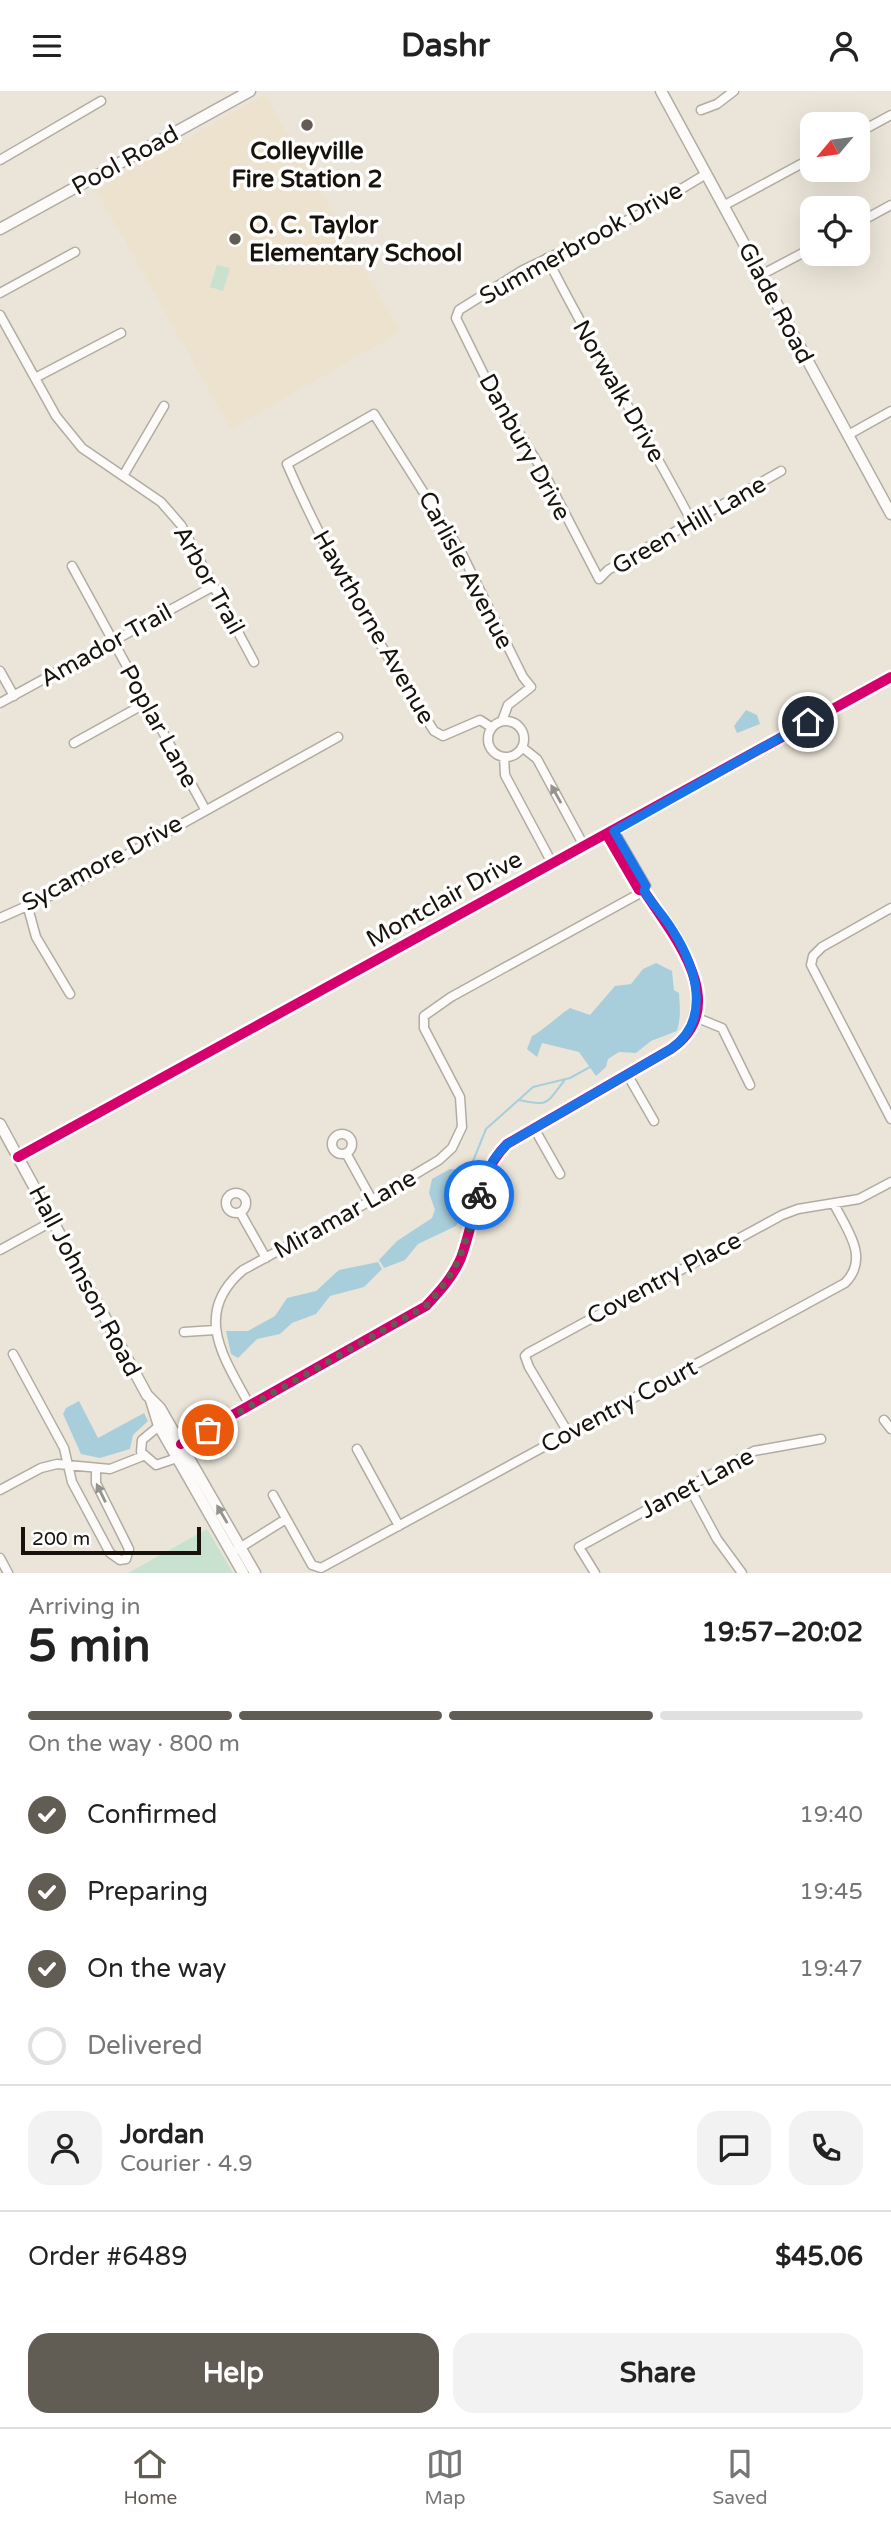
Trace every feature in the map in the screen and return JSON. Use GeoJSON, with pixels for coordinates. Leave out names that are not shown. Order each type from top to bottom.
{"type":"FeatureCollection","features":[{"type":"Feature","properties":{"kind":"main road","name":"Pool Road"},"geometry":{"type":"LineString","coordinates":[[0,229],[250,91]]}},
{"type":"Feature","properties":{"kind":"main road","name":"Glade Road"},"geometry":{"type":"LineString","coordinates":[[661,91],[891,515]]}},
{"type":"Feature","properties":{"kind":"main road","name":"Hall Johnson Road"},"geometry":{"type":"LineString","coordinates":[[0,1124],[150,1400],[159,1426],[243,1573]]}},
{"type":"Feature","properties":{"kind":"main road","name":"Hall Johnson Road"},"geometry":{"type":"LineString","coordinates":[[150,1400],[160,1408],[255,1573]]}},
{"type":"Feature","properties":{"kind":"street"},"geometry":{"type":"LineString","coordinates":[[701,110],[717,104],[734,91]]}},
{"type":"Feature","properties":{"kind":"street"},"geometry":{"type":"LineString","coordinates":[[0,160],[101,101]]}},
{"type":"Feature","properties":{"kind":"street"},"geometry":{"type":"LineString","coordinates":[[870,126],[891,115]]}},
{"type":"Feature","properties":{"kind":"street"},"geometry":{"type":"LineString","coordinates":[[723,206],[800,164]]}},
{"type":"Feature","properties":{"kind":"street","name":"Summerbrook Drive"},"geometry":{"type":"LineString","coordinates":[[456,313],[547,258],[611,229],[706,174]]}},
{"type":"Feature","properties":{"kind":"street"},"geometry":{"type":"LineString","coordinates":[[870,216],[891,205]]}},
{"type":"Feature","properties":{"kind":"street"},"geometry":{"type":"LineString","coordinates":[[0,293],[75,251]]}},
{"type":"Feature","properties":{"kind":"street"},"geometry":{"type":"LineString","coordinates":[[761,275],[800,254]]}},
{"type":"Feature","properties":{"kind":"street","name":"Norwalk Drive"},"geometry":{"type":"LineString","coordinates":[[547,258],[580,324],[645,432],[693,524]]}},
{"type":"Feature","properties":{"kind":"street","name":"Danbury Drive"},"geometry":{"type":"LineString","coordinates":[[456,313],[488,383],[544,473],[598,579]]}},
{"type":"Feature","properties":{"kind":"street","name":"Arbor Trail"},"geometry":{"type":"LineString","coordinates":[[0,315],[56,416],[82,448],[124,476],[172,514],[254,662]]}},
{"type":"Feature","properties":{"kind":"street"},"geometry":{"type":"LineString","coordinates":[[35,378],[121,333]]}},
{"type":"Feature","properties":{"kind":"street"},"geometry":{"type":"LineString","coordinates":[[124,476],[164,406]]}},
{"type":"Feature","properties":{"kind":"street"},"geometry":{"type":"LineString","coordinates":[[848,435],[891,411]]}},
{"type":"Feature","properties":{"kind":"street","name":"Carlisle Avenue"},"geometry":{"type":"LineString","coordinates":[[287,464],[374,414],[454,541],[523,677],[531,687],[508,705],[502,721]]}},
{"type":"Feature","properties":{"kind":"street","name":"Hawthorne Avenue"},"geometry":{"type":"LineString","coordinates":[[287,464],[340,573],[376,639],[434,731],[443,736],[480,720],[491,727]]}},
{"type":"Feature","properties":{"kind":"street","name":"Green Hill Lane"},"geometry":{"type":"LineString","coordinates":[[598,579],[608,570],[693,524],[780,471]]}},
{"type":"Feature","properties":{"kind":"street","name":"Poplar Lane"},"geometry":{"type":"LineString","coordinates":[[72,566],[205,809]]}},
{"type":"Feature","properties":{"kind":"street","name":"Amador Trail"},"geometry":{"type":"LineString","coordinates":[[0,703],[212,587]]}},
{"type":"Feature","properties":{"kind":"street"},"geometry":{"type":"LineString","coordinates":[[0,671],[14,696]]}},
{"type":"Feature","properties":{"kind":"street","name":"Montclair Drive"},"geometry":{"type":"LineString","coordinates":[[18,1157],[891,677]]}},
{"type":"Feature","properties":{"kind":"street"},"geometry":{"type":"LineString","coordinates":[[74,743],[146,703]]}},
{"type":"Feature","properties":{"kind":"street"},"geometry":{"type":"LineString","coordinates":[[502,721],[514,723],[522,731],[522,747],[514,755],[504,757],[493,752],[489,746],[488,734],[491,727],[502,721]]}},
{"type":"Feature","properties":{"kind":"street","name":"Sycamore Drive"},"geometry":{"type":"LineString","coordinates":[[0,918],[63,890],[338,737]]}},
{"type":"Feature","properties":{"kind":"street"},"geometry":{"type":"LineString","coordinates":[[522,747],[537,759],[584,846]]}},
{"type":"Feature","properties":{"kind":"street"},"geometry":{"type":"LineString","coordinates":[[504,757],[505,775],[552,863]]}},
{"type":"Feature","properties":{"kind":"street"},"geometry":{"type":"LineString","coordinates":[[181,1444],[426,1306],[449,1280],[461,1258],[485,1172],[493,1158],[507,1144],[678,1043],[695,1017],[698,995],[682,948],[641,891],[646,886],[611,833]]}},
{"type":"Feature","properties":{"kind":"street","name":"Miramar Lane"},"geometry":{"type":"LineString","coordinates":[[215,1330],[218,1305],[227,1286],[243,1270],[372,1199],[446,1154],[458,1139],[462,1127],[460,1097],[424,1028],[425,1014],[641,891]]}},
{"type":"Feature","properties":{"kind":"street"},"geometry":{"type":"LineString","coordinates":[[27,904],[36,937],[70,994]]}},
{"type":"Feature","properties":{"kind":"street"},"geometry":{"type":"LineString","coordinates":[[891,909],[816,951],[812,970],[891,1119]]}},
{"type":"Feature","properties":{"kind":"street"},"geometry":{"type":"LineString","coordinates":[[695,1017],[722,1028],[750,1085]]}},
{"type":"Feature","properties":{"kind":"street"},"geometry":{"type":"LineString","coordinates":[[627,1074],[654,1121]]}},
{"type":"Feature","properties":{"kind":"street"},"geometry":{"type":"LineString","coordinates":[[534,1128],[560,1174]]}},
{"type":"Feature","properties":{"kind":"street"},"geometry":{"type":"LineString","coordinates":[[346,1153],[372,1199]]}},
{"type":"Feature","properties":{"kind":"street","name":"Coventry Place"},"geometry":{"type":"LineString","coordinates":[[569,1434],[529,1367],[526,1359],[528,1353],[782,1215],[798,1209],[859,1199],[891,1182]]}},
{"type":"Feature","properties":{"kind":"street","name":"Coventry Court"},"geometry":{"type":"LineString","coordinates":[[286,1520],[314,1567],[321,1569],[845,1283],[854,1275],[858,1256],[834,1204]]}},
{"type":"Feature","properties":{"kind":"street"},"geometry":{"type":"LineString","coordinates":[[240,1212],[266,1258]]}},
{"type":"Feature","properties":{"kind":"street"},"geometry":{"type":"LineString","coordinates":[[0,1251],[53,1221]]}},
{"type":"Feature","properties":{"kind":"street"},"geometry":{"type":"LineString","coordinates":[[184,1332],[215,1330],[222,1354],[250,1406]]}},
{"type":"Feature","properties":{"kind":"street"},"geometry":{"type":"LineString","coordinates":[[13,1354],[64,1448],[72,1482],[110,1553],[120,1560],[126,1559],[129,1549],[96,1483],[96,1468]]}},
{"type":"Feature","properties":{"kind":"street"},"geometry":{"type":"LineString","coordinates":[[884,1420],[891,1429]]}},
{"type":"Feature","properties":{"kind":"street"},"geometry":{"type":"LineString","coordinates":[[143,1456],[142,1440],[159,1426]]}},
{"type":"Feature","properties":{"kind":"street","name":"Janet Lane"},"geometry":{"type":"LineString","coordinates":[[595,1573],[579,1546],[764,1448],[821,1439]]}},
{"type":"Feature","properties":{"kind":"street"},"geometry":{"type":"LineString","coordinates":[[357,1449],[398,1526]]}},
{"type":"Feature","properties":{"kind":"street"},"geometry":{"type":"LineString","coordinates":[[0,1490],[41,1468],[67,1465],[118,1468],[143,1456]]}},
{"type":"Feature","properties":{"kind":"street"},"geometry":{"type":"LineString","coordinates":[[143,1456],[156,1465],[177,1458]]}},
{"type":"Feature","properties":{"kind":"street"},"geometry":{"type":"LineString","coordinates":[[689,1487],[717,1539],[742,1573]]}},
{"type":"Feature","properties":{"kind":"street"},"geometry":{"type":"LineString","coordinates":[[231,1552],[286,1520],[273,1495]]}},
{"type":"Feature","properties":{"kind":"street"},"geometry":{"type":"LineString","coordinates":[[0,1558],[8,1573]]}},
{"type":"Feature","properties":{"kind":"shaded area","name":"O. C. Taylor Elementary School"},"geometry":{"type":"Polygon","coordinates":[[[265,94],[400,332],[231,429],[96,190],[265,94]]]}},
{"type":"Feature","properties":{"kind":"green space"},"geometry":{"type":"Polygon","coordinates":[[[217,265],[230,268],[223,291],[210,287],[217,265]]]}},
{"type":"Feature","properties":{"kind":"green space"},"geometry":{"type":"Polygon","coordinates":[[[207,1529],[233,1573],[128,1573],[207,1529]]]}},
{"type":"Feature","properties":{"kind":"water"},"geometry":{"type":"Polygon","coordinates":[[[746,710],[757,715],[760,724],[737,733],[734,726],[746,710]]]}},
{"type":"Feature","properties":{"kind":"water"},"geometry":{"type":"Polygon","coordinates":[[[656,963],[672,971],[674,990],[679,993],[680,1017],[677,1031],[651,1041],[636,1053],[619,1052],[608,1059],[606,1067],[596,1076],[579,1052],[542,1043],[537,1057],[527,1049],[532,1036],[570,1008],[590,1015],[615,986],[631,984],[643,969],[656,963]]]}},
{"type":"Feature","properties":{"kind":"water"},"geometry":{"type":"Polygon","coordinates":[[[450,1169],[473,1174],[465,1189],[462,1213],[456,1226],[418,1244],[405,1260],[384,1268],[379,1260],[397,1241],[432,1218],[435,1210],[429,1193],[432,1179],[450,1169]]]}},
{"type":"Feature","properties":{"kind":"water"},"geometry":{"type":"Polygon","coordinates":[[[378,1262],[382,1269],[364,1287],[330,1296],[316,1314],[292,1323],[280,1334],[257,1339],[238,1358],[231,1354],[226,1331],[248,1331],[275,1316],[287,1298],[316,1291],[339,1270],[378,1262]]]}},
{"type":"Feature","properties":{"kind":"water"},"geometry":{"type":"Polygon","coordinates":[[[79,1401],[98,1438],[144,1413],[148,1421],[133,1435],[130,1449],[100,1458],[81,1454],[63,1414],[66,1408],[79,1401]]]}},
{"type":"Feature","properties":{"kind":"waterway"},"geometry":{"type":"LineString","coordinates":[[469,1171],[486,1129],[533,1087],[570,1078],[590,1067]]}},
{"type":"Feature","properties":{"kind":"waterway"},"geometry":{"type":"LineString","coordinates":[[519,1100],[542,1103],[550,1099],[564,1081]]}},
{"type":"Feature","properties":{"kind":"cycle path"},"geometry":{"type":"LineString","coordinates":[[18,1157],[891,677]]}},
{"type":"Feature","properties":{"kind":"cycle path"},"geometry":{"type":"LineString","coordinates":[[181,1444],[426,1306],[458,1265],[483,1183],[489,1169],[507,1144],[671,1049],[689,1031],[697,1012],[697,991],[691,969],[668,927],[644,891],[639,890],[607,835]]}},
{"type":"Feature","properties":{"kind":"way so far"},"geometry":{"type":"LineString","coordinates":[[208,1430],[404,1321],[426,1306],[449,1280],[461,1258],[479,1195]]}},
{"type":"Feature","properties":{"kind":"place","name":"Colleyville Fire Station 2"},"geometry":{"type":"Point","coordinates":[307,125]}},
{"type":"Feature","properties":{"kind":"place","name":"O. C. Taylor Elementary School"},"geometry":{"type":"Point","coordinates":[235,239]}},
{"type":"Feature","properties":{"kind":"route"},"geometry":{"type":"LineString","coordinates":[[479,1195],[485,1172],[493,1158],[507,1144],[671,1049],[686,1036],[692,1026],[698,995],[682,948],[673,930],[644,891],[646,886],[614,831],[808,722]]}}]}
